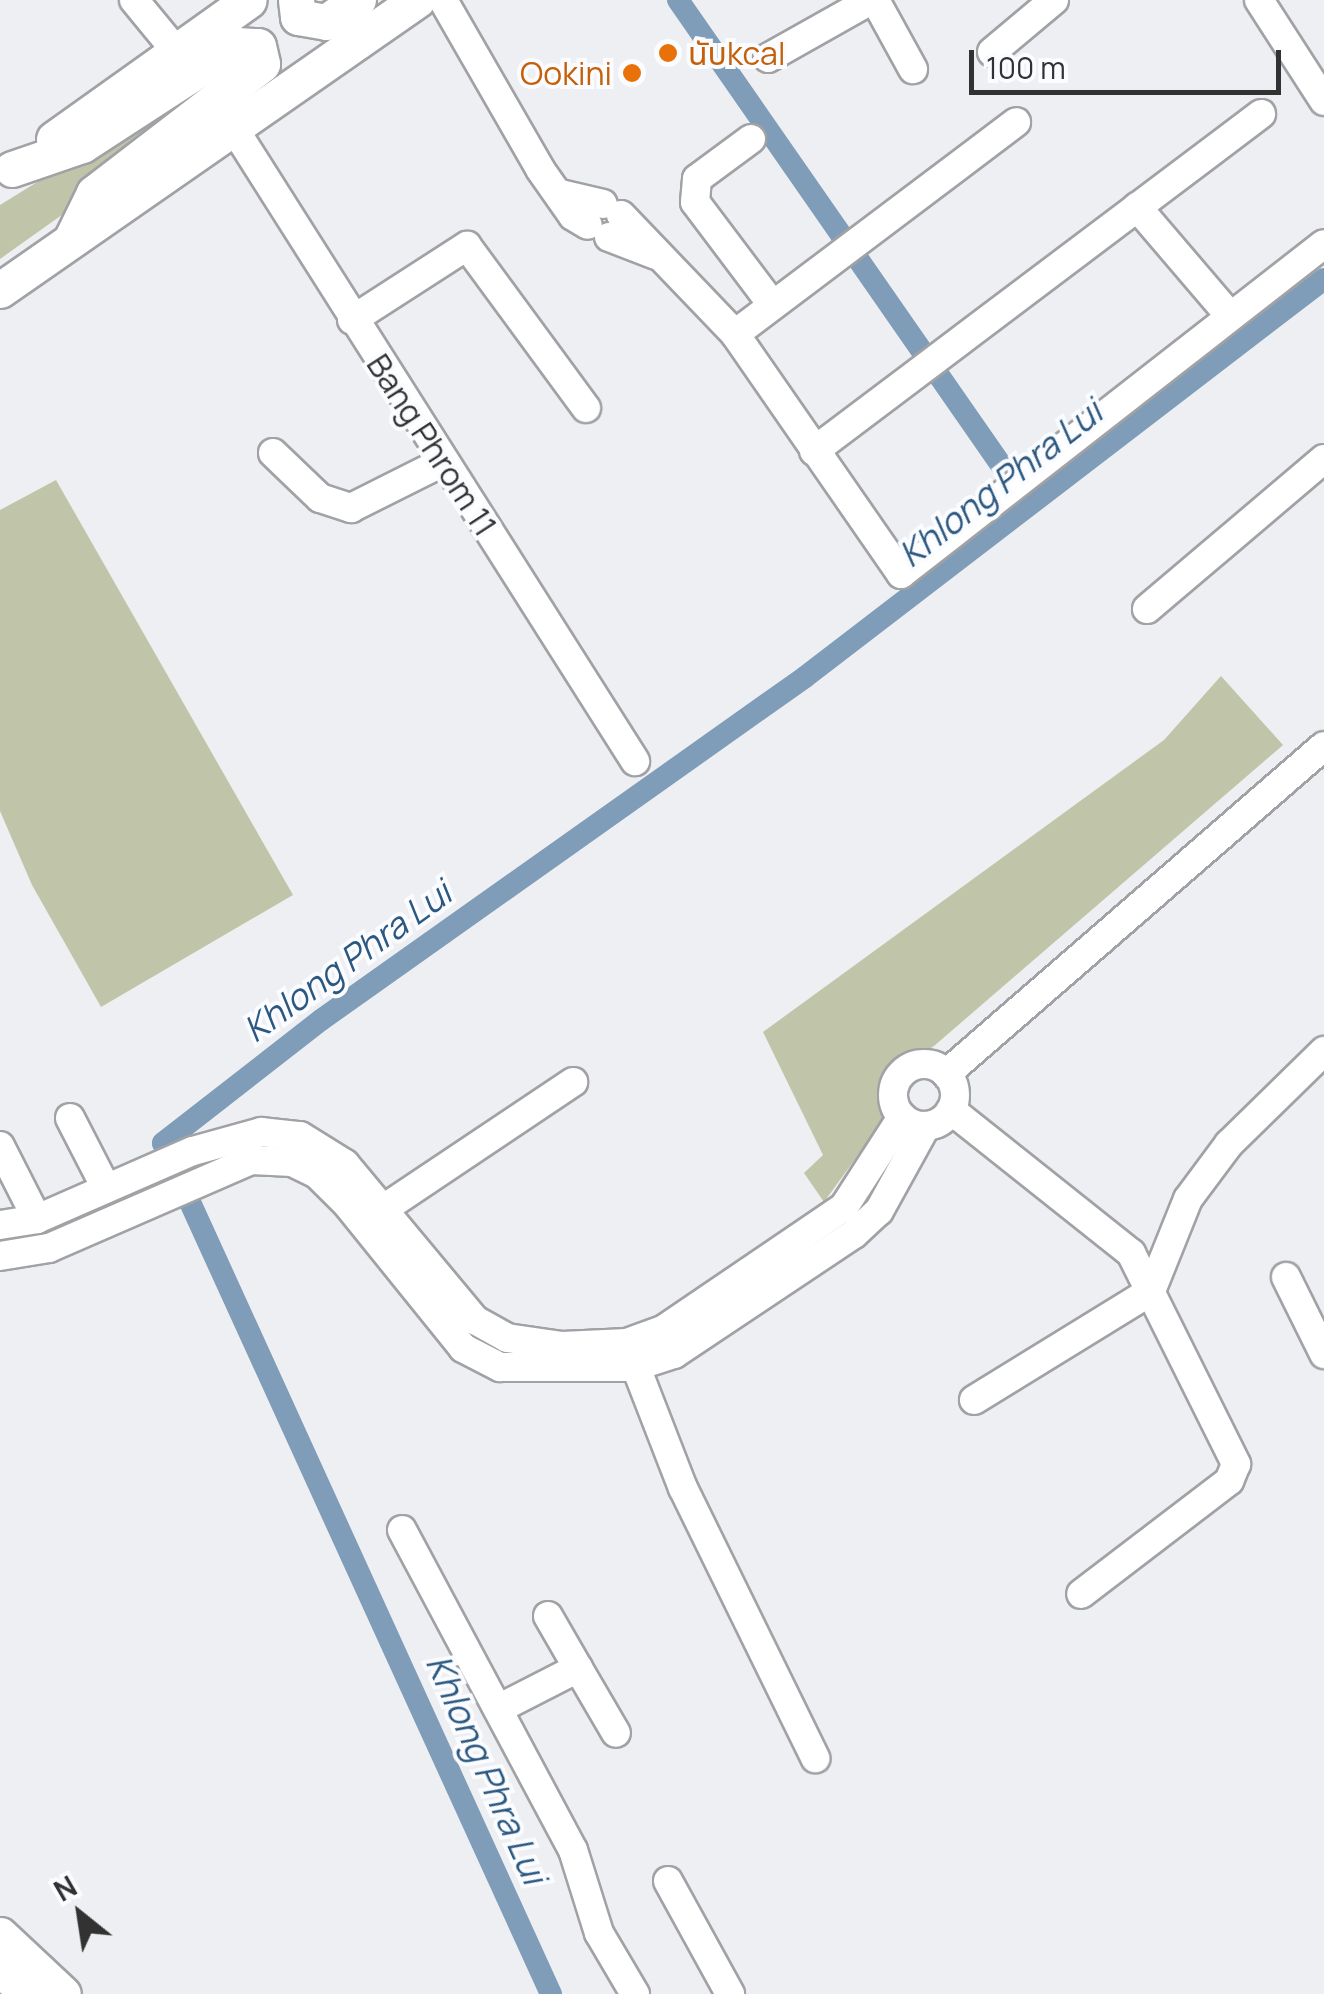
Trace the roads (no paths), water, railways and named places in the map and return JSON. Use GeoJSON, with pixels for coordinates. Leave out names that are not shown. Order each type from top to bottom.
{"type":"FeatureCollection","features":[{"type":"Feature","properties":{"kind":"main road"},"geometry":{"type":"LineString","coordinates":[[6,173],[249,0]]}},
{"type":"Feature","properties":{"kind":"main road"},"geometry":{"type":"LineString","coordinates":[[296,0],[298,16],[326,22],[358,0]]}},
{"type":"Feature","properties":{"kind":"main road"},"geometry":{"type":"LineString","coordinates":[[0,290],[416,0]]}},
{"type":"Feature","properties":{"kind":"main road"},"geometry":{"type":"LineString","coordinates":[[6,173],[96,138],[236,45],[258,46],[262,64],[94,193],[70,240]]}},
{"type":"Feature","properties":{"kind":"main road"},"geometry":{"type":"LineString","coordinates":[[0,1934],[62,1994]]}},
{"type":"Feature","properties":{"kind":"main road"},"geometry":{"type":"LineString","coordinates":[[0,1970],[31,1994]]}},
{"type":"Feature","properties":{"kind":"main road"},"geometry":{"type":"LineString","coordinates":[[0,1984],[10,1994]]}},
{"type":"Feature","properties":{"kind":"street"},"geometry":{"type":"LineString","coordinates":[[134,0],[176,51]]}},
{"type":"Feature","properties":{"kind":"street"},"geometry":{"type":"LineString","coordinates":[[443,0],[532,156],[561,194],[572,216],[605,220],[656,255],[735,334],[902,574],[1324,244]]}},
{"type":"Feature","properties":{"kind":"street"},"geometry":{"type":"LineString","coordinates":[[768,58],[873,0],[914,69]]}},
{"type":"Feature","properties":{"kind":"street"},"geometry":{"type":"LineString","coordinates":[[992,52],[1054,0]]}},
{"type":"Feature","properties":{"kind":"street"},"geometry":{"type":"LineString","coordinates":[[1259,0],[1324,100]]}},
{"type":"Feature","properties":{"kind":"street"},"geometry":{"type":"LineString","coordinates":[[814,452],[1261,114]]}},
{"type":"Feature","properties":{"kind":"street"},"geometry":{"type":"LineString","coordinates":[[735,334],[1016,122]]}},
{"type":"Feature","properties":{"kind":"street","name":"Bang Phrom 11"},"geometry":{"type":"LineString","coordinates":[[233,126],[352,320],[635,761]]}},
{"type":"Feature","properties":{"kind":"street"},"geometry":{"type":"LineString","coordinates":[[751,139],[698,179],[695,202],[772,304]]}},
{"type":"Feature","properties":{"kind":"street"},"geometry":{"type":"LineString","coordinates":[[1137,206],[1230,316]]}},
{"type":"Feature","properties":{"kind":"street"},"geometry":{"type":"LineString","coordinates":[[352,320],[466,246],[586,408]]}},
{"type":"Feature","properties":{"kind":"street"},"geometry":{"type":"LineString","coordinates":[[273,453],[320,498],[351,508],[442,462]]}},
{"type":"Feature","properties":{"kind":"street"},"geometry":{"type":"LineString","coordinates":[[1147,609],[1324,458]]}},
{"type":"Feature","properties":{"kind":"street"},"geometry":{"type":"LineString","coordinates":[[946,1074],[1324,746]]}},
{"type":"Feature","properties":{"kind":"street"},"geometry":{"type":"LineString","coordinates":[[974,1400],[1151,1292],[1188,1199],[1229,1144],[1324,1051]]}},
{"type":"Feature","properties":{"kind":"street"},"geometry":{"type":"LineString","coordinates":[[914,1121],[893,1096],[901,1074],[923,1064],[946,1074],[955,1094],[951,1110]]}},
{"type":"Feature","properties":{"kind":"street"},"geometry":{"type":"LineString","coordinates":[[374,1216],[573,1082]]}},
{"type":"Feature","properties":{"kind":"street"},"geometry":{"type":"LineString","coordinates":[[951,1110],[1131,1252],[1236,1464],[1229,1481],[1080,1594]]}},
{"type":"Feature","properties":{"kind":"street"},"geometry":{"type":"LineString","coordinates":[[914,1121],[951,1110]]}},
{"type":"Feature","properties":{"kind":"street"},"geometry":{"type":"LineString","coordinates":[[70,1118],[106,1188]]}},
{"type":"Feature","properties":{"kind":"street"},"geometry":{"type":"LineString","coordinates":[[0,1256],[48,1248],[159,1183],[262,1132],[300,1136],[345,1164],[374,1216],[442,1288],[507,1338],[631,1355],[674,1354],[854,1234],[879,1211],[914,1121]]}},
{"type":"Feature","properties":{"kind":"street"},"geometry":{"type":"LineString","coordinates":[[0,1146],[36,1219]]}},
{"type":"Feature","properties":{"kind":"street"},"geometry":{"type":"LineString","coordinates":[[0,1225],[36,1219],[106,1188],[159,1183]]}},
{"type":"Feature","properties":{"kind":"street"},"geometry":{"type":"LineString","coordinates":[[1286,1277],[1324,1354]]}},
{"type":"Feature","properties":{"kind":"street"},"geometry":{"type":"LineString","coordinates":[[631,1355],[683,1488],[815,1758]]}},
{"type":"Feature","properties":{"kind":"street"},"geometry":{"type":"LineString","coordinates":[[402,1530],[573,1850],[600,1933],[635,1994]]}},
{"type":"Feature","properties":{"kind":"street"},"geometry":{"type":"LineString","coordinates":[[548,1616],[616,1734]]}},
{"type":"Feature","properties":{"kind":"street"},"geometry":{"type":"LineString","coordinates":[[498,1709],[578,1668]]}},
{"type":"Feature","properties":{"kind":"street"},"geometry":{"type":"LineString","coordinates":[[668,1881],[730,1994]]}},
{"type":"Feature","properties":{"kind":"waterway"},"geometry":{"type":"LineString","coordinates":[[678,0],[1024,498]]}},
{"type":"Feature","properties":{"kind":"waterway","name":"Khlong Phra Lui"},"geometry":{"type":"LineString","coordinates":[[551,1994],[163,1143],[321,1020],[805,677],[1324,279]]}},
{"type":"Feature","properties":{"kind":"place","name":"นับkcal"},"geometry":{"type":"Point","coordinates":[668,53]}},
{"type":"Feature","properties":{"kind":"place","name":"Ookini"},"geometry":{"type":"Point","coordinates":[632,73]}}]}
